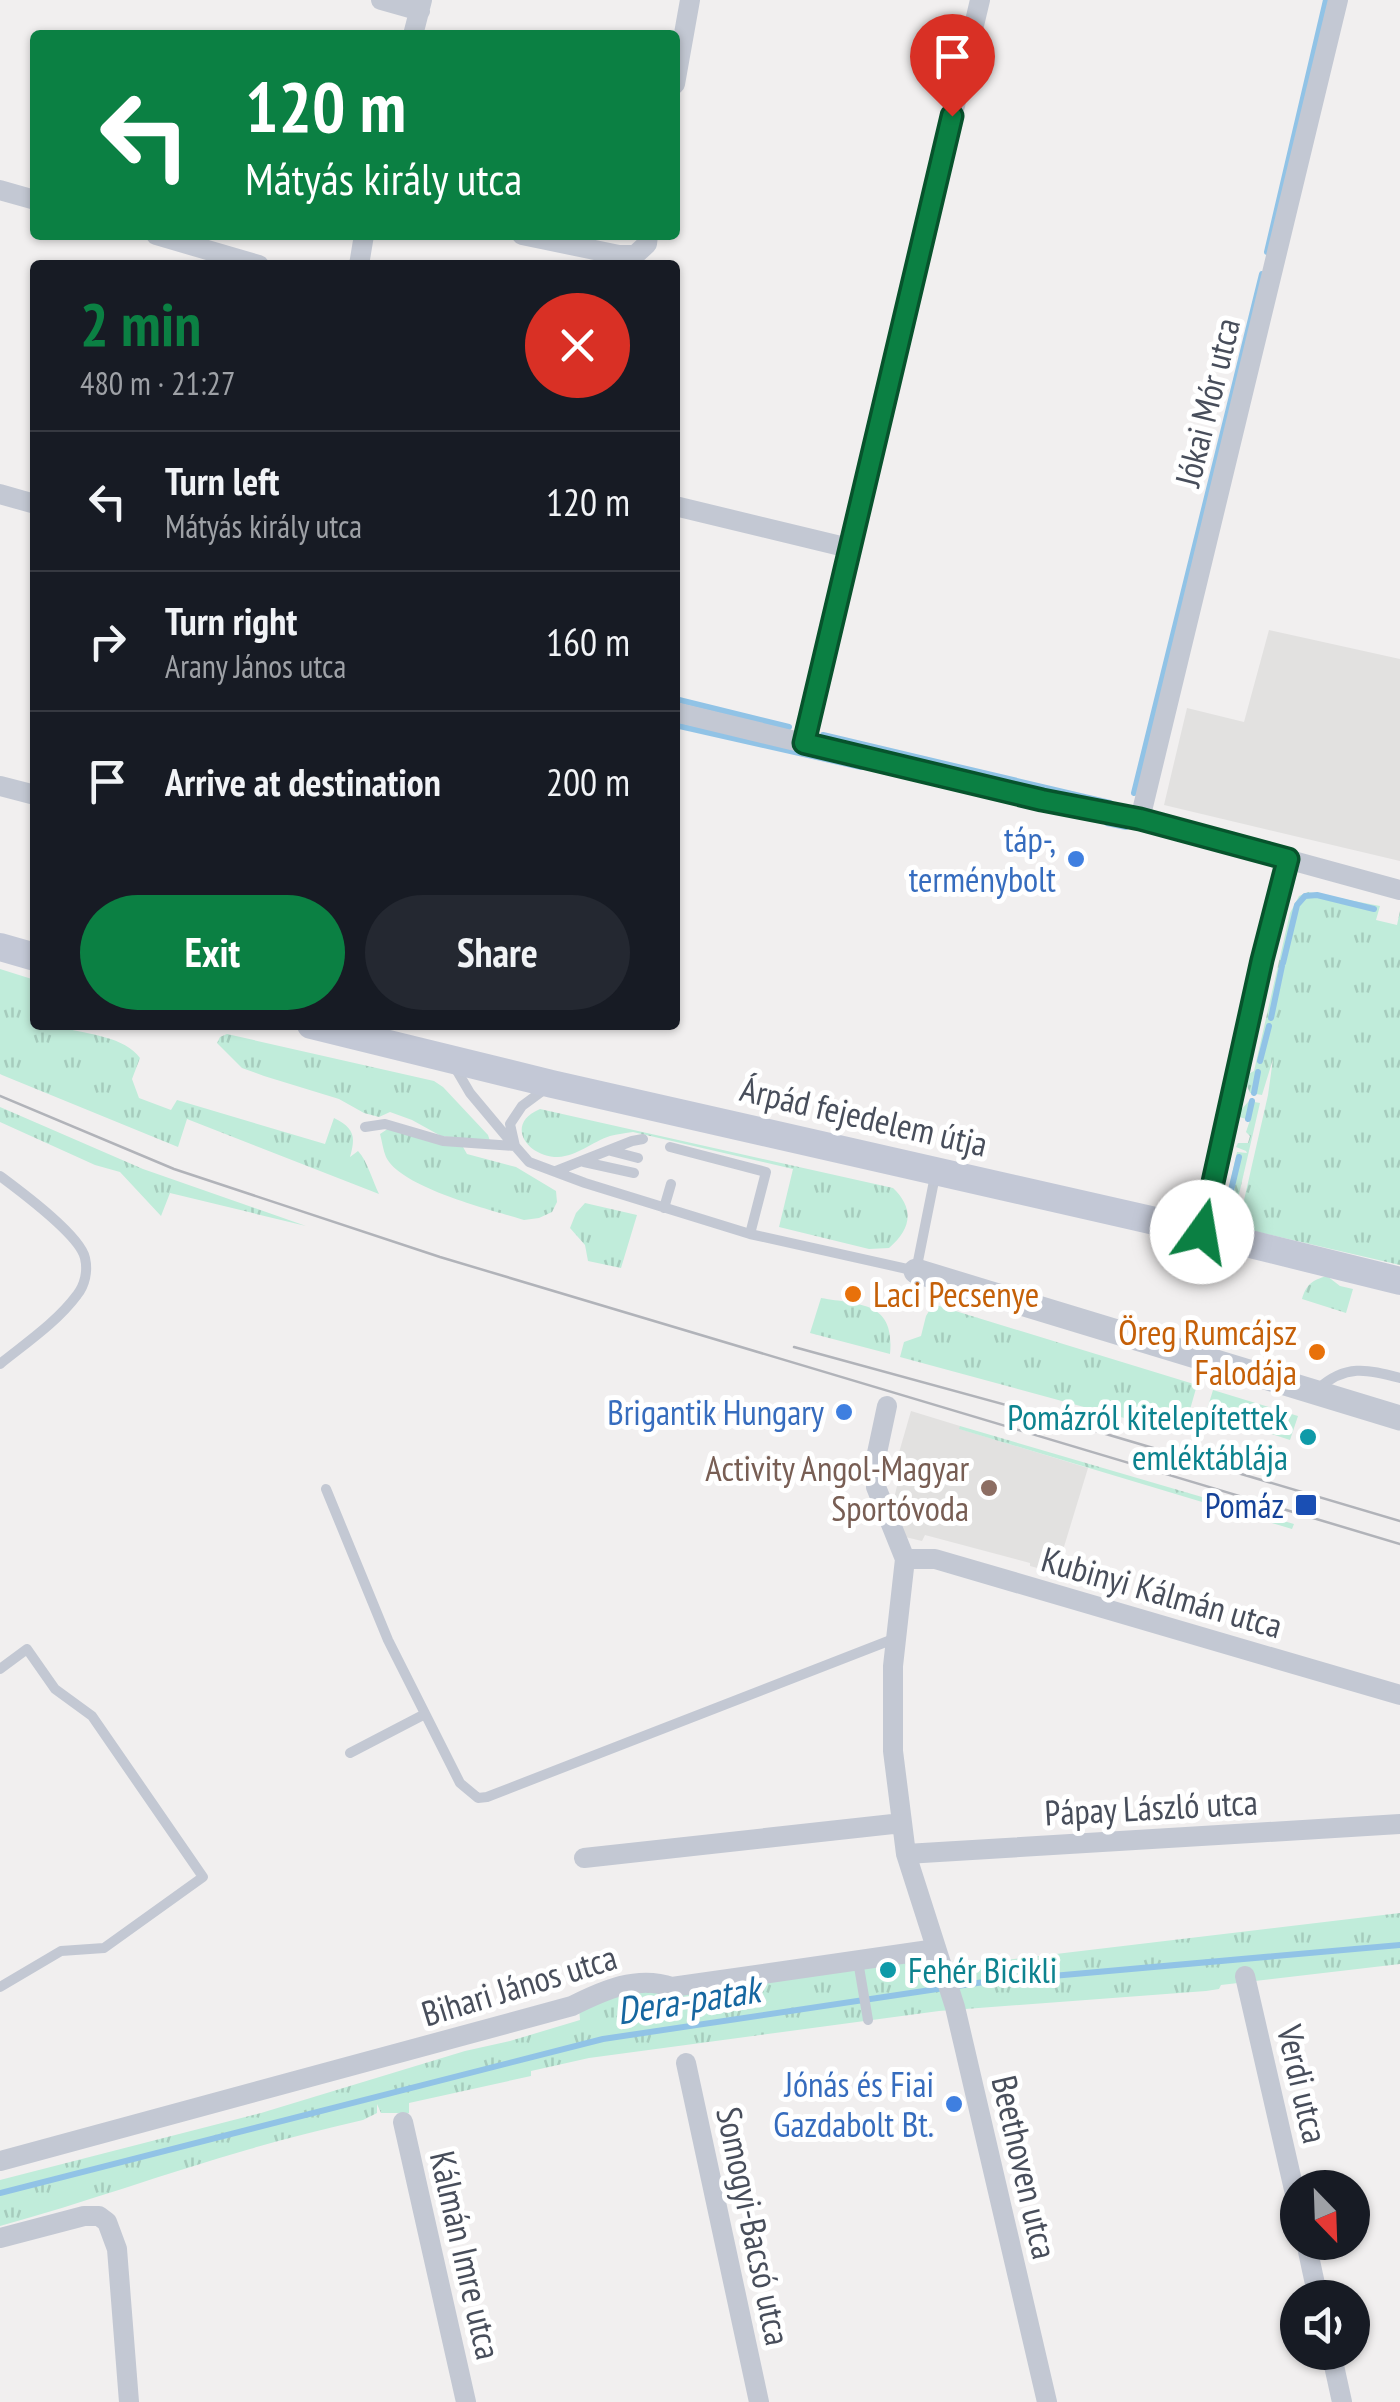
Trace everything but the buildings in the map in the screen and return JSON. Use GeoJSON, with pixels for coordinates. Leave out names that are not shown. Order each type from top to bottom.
{"type":"FeatureCollection","features":[{"type":"Feature","properties":{"kind":"main road"},"geometry":{"type":"LineString","coordinates":[[0,947],[30,956]]}},
{"type":"Feature","properties":{"kind":"main road","name":"Árpád fejedelem útja"},"geometry":{"type":"LineString","coordinates":[[331,1030],[1202,1232],[1400,1282]]}},
{"type":"Feature","properties":{"kind":"street"},"geometry":{"type":"LineString","coordinates":[[380,0],[421,5],[414,30]]}},
{"type":"Feature","properties":{"kind":"street"},"geometry":{"type":"LineString","coordinates":[[680,56],[690,0]]}},
{"type":"Feature","properties":{"kind":"street"},"geometry":{"type":"LineString","coordinates":[[804,743],[980,0]]}},
{"type":"Feature","properties":{"kind":"street","name":"Jókai Mór utca"},"geometry":{"type":"LineString","coordinates":[[1140,819],[1338,0]]}},
{"type":"Feature","properties":{"kind":"street"},"geometry":{"type":"LineString","coordinates":[[0,190],[30,199]]}},
{"type":"Feature","properties":{"kind":"street"},"geometry":{"type":"LineString","coordinates":[[173,240],[242,260]]}},
{"type":"Feature","properties":{"kind":"street"},"geometry":{"type":"LineString","coordinates":[[545,240],[619,256],[635,254],[647,240]]}},
{"type":"Feature","properties":{"kind":"street"},"geometry":{"type":"LineString","coordinates":[[0,494],[30,503]]}},
{"type":"Feature","properties":{"kind":"street"},"geometry":{"type":"LineString","coordinates":[[680,507],[849,548]]}},
{"type":"Feature","properties":{"kind":"street"},"geometry":{"type":"LineString","coordinates":[[680,713],[1042,800],[1140,819],[1400,890]]}},
{"type":"Feature","properties":{"kind":"street"},"geometry":{"type":"LineString","coordinates":[[0,786],[30,795]]}},
{"type":"Feature","properties":{"kind":"street"},"geometry":{"type":"LineString","coordinates":[[1202,1232],[1288,859]]}},
{"type":"Feature","properties":{"kind":"street"},"geometry":{"type":"LineString","coordinates":[[916,1271],[1400,1418]]}},
{"type":"Feature","properties":{"kind":"street"},"geometry":{"type":"LineString","coordinates":[[888,1406],[876,1453],[876,1487],[905,1558],[893,1666],[893,1751],[906,1854],[936,1949]]}},
{"type":"Feature","properties":{"kind":"street","name":"Kubinyi Kálmán utca"},"geometry":{"type":"LineString","coordinates":[[905,1558],[936,1559],[1400,1695]]}},
{"type":"Feature","properties":{"kind":"street"},"geometry":{"type":"LineString","coordinates":[[584,1858],[902,1822]]}},
{"type":"Feature","properties":{"kind":"street","name":"Pápay László utca"},"geometry":{"type":"LineString","coordinates":[[906,1854],[1400,1824]]}},
{"type":"Feature","properties":{"kind":"street","name":"Bihari János utca"},"geometry":{"type":"LineString","coordinates":[[0,2160],[572,2006],[606,1989],[653,1980],[672,1987],[936,1949]]}},
{"type":"Feature","properties":{"kind":"street","name":"Beethoven utca"},"geometry":{"type":"LineString","coordinates":[[936,1949],[952,1998],[1047,2402]]}},
{"type":"Feature","properties":{"kind":"street","name":"Verdi utca"},"geometry":{"type":"LineString","coordinates":[[1245,1976],[1290,2170]]}},
{"type":"Feature","properties":{"kind":"street","name":"Somogyi-Bacsó utca"},"geometry":{"type":"LineString","coordinates":[[686,2063],[759,2402]]}},
{"type":"Feature","properties":{"kind":"street","name":"Kálmán Imre utca"},"geometry":{"type":"LineString","coordinates":[[404,2122],[466,2402]]}},
{"type":"Feature","properties":{"kind":"street"},"geometry":{"type":"LineString","coordinates":[[0,2238],[84,2216],[98,2216],[107,2222],[118,2249],[129,2402]]}},
{"type":"Feature","properties":{"kind":"street"},"geometry":{"type":"LineString","coordinates":[[1335,2370],[1342,2402]]}},
{"type":"Feature","properties":{"kind":"lane"},"geometry":{"type":"LineString","coordinates":[[450,1059],[470,1093],[528,1162],[750,1234],[916,1271],[936,1170]]}},
{"type":"Feature","properties":{"kind":"lane"},"geometry":{"type":"LineString","coordinates":[[515,1146],[510,1124],[514,1114],[552,1084]]}},
{"type":"Feature","properties":{"kind":"lane"},"geometry":{"type":"LineString","coordinates":[[365,1127],[385,1124],[443,1142],[515,1146]]}},
{"type":"Feature","properties":{"kind":"lane"},"geometry":{"type":"LineString","coordinates":[[555,1172],[643,1140]]}},
{"type":"Feature","properties":{"kind":"lane"},"geometry":{"type":"LineString","coordinates":[[610,1150],[638,1158]]}},
{"type":"Feature","properties":{"kind":"lane"},"geometry":{"type":"LineString","coordinates":[[676,1150],[766,1172],[750,1234]]}},
{"type":"Feature","properties":{"kind":"lane"},"geometry":{"type":"LineString","coordinates":[[582,1161],[634,1173]]}},
{"type":"Feature","properties":{"kind":"lane"},"geometry":{"type":"LineString","coordinates":[[0,1176],[80,1246],[86,1274],[80,1292],[64,1310],[0,1364]]}},
{"type":"Feature","properties":{"kind":"lane"},"geometry":{"type":"LineString","coordinates":[[664,1208],[671,1184]]}},
{"type":"Feature","properties":{"kind":"lane"},"geometry":{"type":"LineString","coordinates":[[1314,1392],[1331,1377],[1352,1372],[1373,1370],[1400,1378]]}},
{"type":"Feature","properties":{"kind":"lane"},"geometry":{"type":"LineString","coordinates":[[326,1489],[388,1640],[460,1782],[478,1798],[896,1638]]}},
{"type":"Feature","properties":{"kind":"lane"},"geometry":{"type":"LineString","coordinates":[[0,1669],[27,1650],[54,1689],[92,1716],[203,1877],[104,1948],[61,1951],[0,1987]]}},
{"type":"Feature","properties":{"kind":"lane"},"geometry":{"type":"LineString","coordinates":[[350,1753],[425,1714]]}},
{"type":"Feature","properties":{"kind":"lane"},"geometry":{"type":"LineString","coordinates":[[858,1960],[868,2020]]}},
{"type":"Feature","properties":{"kind":"shaded area"},"geometry":{"type":"Polygon","coordinates":[[[1269,630],[1400,659],[1400,861],[1164,805],[1187,708],[1244,722],[1269,630]]]}},
{"type":"Feature","properties":{"kind":"shaded area","name":"Activity Angol-Magyar Sportóvoda"},"geometry":{"type":"Polygon","coordinates":[[[911,1411],[1088,1468],[1056,1573],[925,1535],[922,1541],[901,1536],[893,1503],[900,1473],[898,1456],[911,1411]]]}},
{"type":"Feature","properties":{"kind":"green space"},"geometry":{"type":"Polygon","coordinates":[[[1308,892],[1380,906],[1376,920],[1397,925],[1400,911],[1400,1265],[1228,1225],[1228,1220],[1239,1222],[1273,1059],[1262,1095],[1250,1093],[1250,1073],[1254,1071],[1290,913],[1299,896],[1308,892]]]}},
{"type":"Feature","properties":{"kind":"green space"},"geometry":{"type":"Polygon","coordinates":[[[0,969],[30,978],[30,1030],[73,1030],[116,1041],[133,1051],[140,1058],[132,1079],[139,1098],[171,1110],[177,1100],[325,1144],[334,1118],[341,1122],[352,1133],[350,1157],[358,1151],[379,1194],[187,1119],[178,1147],[0,1074],[0,969]]]}},
{"type":"Feature","properties":{"kind":"green space"},"geometry":{"type":"Polygon","coordinates":[[[227,1034],[434,1081],[490,1141],[441,1136],[390,1112],[379,1117],[364,1113],[339,1099],[242,1068],[217,1043],[227,1034]]]}},
{"type":"Feature","properties":{"kind":"green space"},"geometry":{"type":"Polygon","coordinates":[[[1249,1101],[1260,1103],[1234,1216],[1218,1211],[1223,1192],[1228,1192],[1237,1152],[1247,1153],[1236,1147],[1238,1143],[1248,1143],[1250,1136],[1246,1132],[1250,1120],[1239,1117],[1249,1101]]]}},
{"type":"Feature","properties":{"kind":"green space"},"geometry":{"type":"Polygon","coordinates":[[[0,1107],[143,1169],[306,1226],[170,1193],[161,1216],[120,1172],[95,1165],[0,1122],[0,1107]]]}},
{"type":"Feature","properties":{"kind":"green space"},"geometry":{"type":"Polygon","coordinates":[[[540,1109],[893,1188],[905,1204],[906,1226],[889,1248],[869,1249],[779,1227],[793,1169],[633,1132],[610,1136],[565,1156],[547,1156],[529,1146],[522,1131],[529,1115],[540,1109]]]}},
{"type":"Feature","properties":{"kind":"green space"},"geometry":{"type":"Polygon","coordinates":[[[389,1128],[463,1147],[467,1154],[516,1167],[556,1191],[557,1202],[552,1212],[524,1220],[428,1188],[409,1179],[386,1157],[380,1134],[389,1128]]]}},
{"type":"Feature","properties":{"kind":"green space"},"geometry":{"type":"Polygon","coordinates":[[[585,1203],[637,1215],[621,1268],[588,1261],[585,1245],[570,1228],[585,1203]]]}},
{"type":"Feature","properties":{"kind":"green space"},"geometry":{"type":"Polygon","coordinates":[[[1327,1276],[1340,1286],[1353,1289],[1346,1313],[1302,1299],[1310,1284],[1327,1276]]]}},
{"type":"Feature","properties":{"kind":"green space"},"geometry":{"type":"Polygon","coordinates":[[[821,1298],[862,1305],[881,1315],[890,1337],[890,1354],[810,1333],[821,1298]]]}},
{"type":"Feature","properties":{"kind":"green space"},"geometry":{"type":"Polygon","coordinates":[[[936,1305],[1197,1385],[1183,1434],[900,1357],[904,1342],[921,1336],[926,1316],[936,1305]]]}},
{"type":"Feature","properties":{"kind":"green space"},"geometry":{"type":"Polygon","coordinates":[[[1213,1390],[1298,1416],[1290,1440],[1206,1413],[1213,1390]]]}},
{"type":"Feature","properties":{"kind":"green space"},"geometry":{"type":"Polygon","coordinates":[[[960,1426],[1294,1524],[1292,1529],[959,1429],[960,1426]]]}},
{"type":"Feature","properties":{"kind":"green space"},"geometry":{"type":"Polygon","coordinates":[[[1400,1913],[1400,1964],[1221,1985],[1206,1991],[939,2011],[589,2058],[531,2071],[531,2076],[409,2103],[409,2113],[381,2113],[377,2104],[377,2113],[363,2120],[250,2149],[0,2226],[0,2180],[261,2113],[580,2020],[579,2007],[607,1997],[923,1954],[932,1983],[959,1977],[955,1966],[1400,1913]]]}},
{"type":"Feature","properties":{"kind":"waterway"},"geometry":{"type":"LineString","coordinates":[[1267,252],[1326,0]]}},
{"type":"Feature","properties":{"kind":"waterway"},"geometry":{"type":"LineString","coordinates":[[1134,793],[1262,274]]}},
{"type":"Feature","properties":{"kind":"waterway"},"geometry":{"type":"LineString","coordinates":[[680,700],[789,727]]}},
{"type":"Feature","properties":{"kind":"waterway"},"geometry":{"type":"LineString","coordinates":[[680,726],[861,767]]}},
{"type":"Feature","properties":{"kind":"waterway"},"geometry":{"type":"LineString","coordinates":[[823,735],[1110,803]]}},
{"type":"Feature","properties":{"kind":"waterway"},"geometry":{"type":"LineString","coordinates":[[1107,823],[1126,827]]}},
{"type":"Feature","properties":{"kind":"waterway"},"geometry":{"type":"LineString","coordinates":[[1283,963],[1297,905],[1305,896],[1317,895],[1374,909]]}},
{"type":"Feature","properties":{"kind":"waterway"},"geometry":{"type":"LineString","coordinates":[[1271,1018],[1282,966]]}},
{"type":"Feature","properties":{"kind":"waterway"},"geometry":{"type":"LineString","coordinates":[[1260,1061],[1269,1026]]}},
{"type":"Feature","properties":{"kind":"waterway"},"geometry":{"type":"LineString","coordinates":[[1254,1093],[1258,1072]]}},
{"type":"Feature","properties":{"kind":"waterway"},"geometry":{"type":"LineString","coordinates":[[1248,1119],[1252,1101]]}},
{"type":"Feature","properties":{"kind":"waterway"},"geometry":{"type":"LineString","coordinates":[[1227,1207],[1239,1157]]}},
{"type":"Feature","properties":{"kind":"waterway","name":"Dera-patak"},"geometry":{"type":"LineString","coordinates":[[0,2193],[603,2039],[984,1982],[1400,1945]]}},
{"type":"Feature","properties":{"kind":"tram line"},"geometry":{"type":"LineString","coordinates":[[0,1096],[174,1169],[440,1257],[1400,1544]]}},
{"type":"Feature","properties":{"kind":"tram line"},"geometry":{"type":"LineString","coordinates":[[794,1347],[1028,1411],[1400,1521]]}},
{"type":"Feature","properties":{"kind":"place","name":"táp-, terménybolt"},"geometry":{"type":"Point","coordinates":[1076,859]}},
{"type":"Feature","properties":{"kind":"place","name":"Laci Pecsenye"},"geometry":{"type":"Point","coordinates":[853,1294]}},
{"type":"Feature","properties":{"kind":"place","name":"Öreg Rumcájsz Falodája"},"geometry":{"type":"Point","coordinates":[1317,1352]}},
{"type":"Feature","properties":{"kind":"place","name":"Brigantik Hungary"},"geometry":{"type":"Point","coordinates":[844,1412]}},
{"type":"Feature","properties":{"kind":"place","name":"Pomázról kitelepítettek emléktáblája"},"geometry":{"type":"Point","coordinates":[1308,1437]}},
{"type":"Feature","properties":{"kind":"place","name":"Activity Angol-Magyar Sportóvoda"},"geometry":{"type":"Point","coordinates":[989,1488]}},
{"type":"Feature","properties":{"kind":"place","name":"Pomáz"},"geometry":{"type":"Point","coordinates":[1306,1505]}},
{"type":"Feature","properties":{"kind":"place","name":"Fehér Bicikli"},"geometry":{"type":"Point","coordinates":[888,1970]}},
{"type":"Feature","properties":{"kind":"place","name":"Jónás és Fiai Gazdabolt Bt."},"geometry":{"type":"Point","coordinates":[954,2104]}},
{"type":"Feature","properties":{"kind":"route"},"geometry":{"type":"LineString","coordinates":[[952,116],[804,743],[1042,800],[1140,819],[1288,859],[1202,1232]]}}]}
